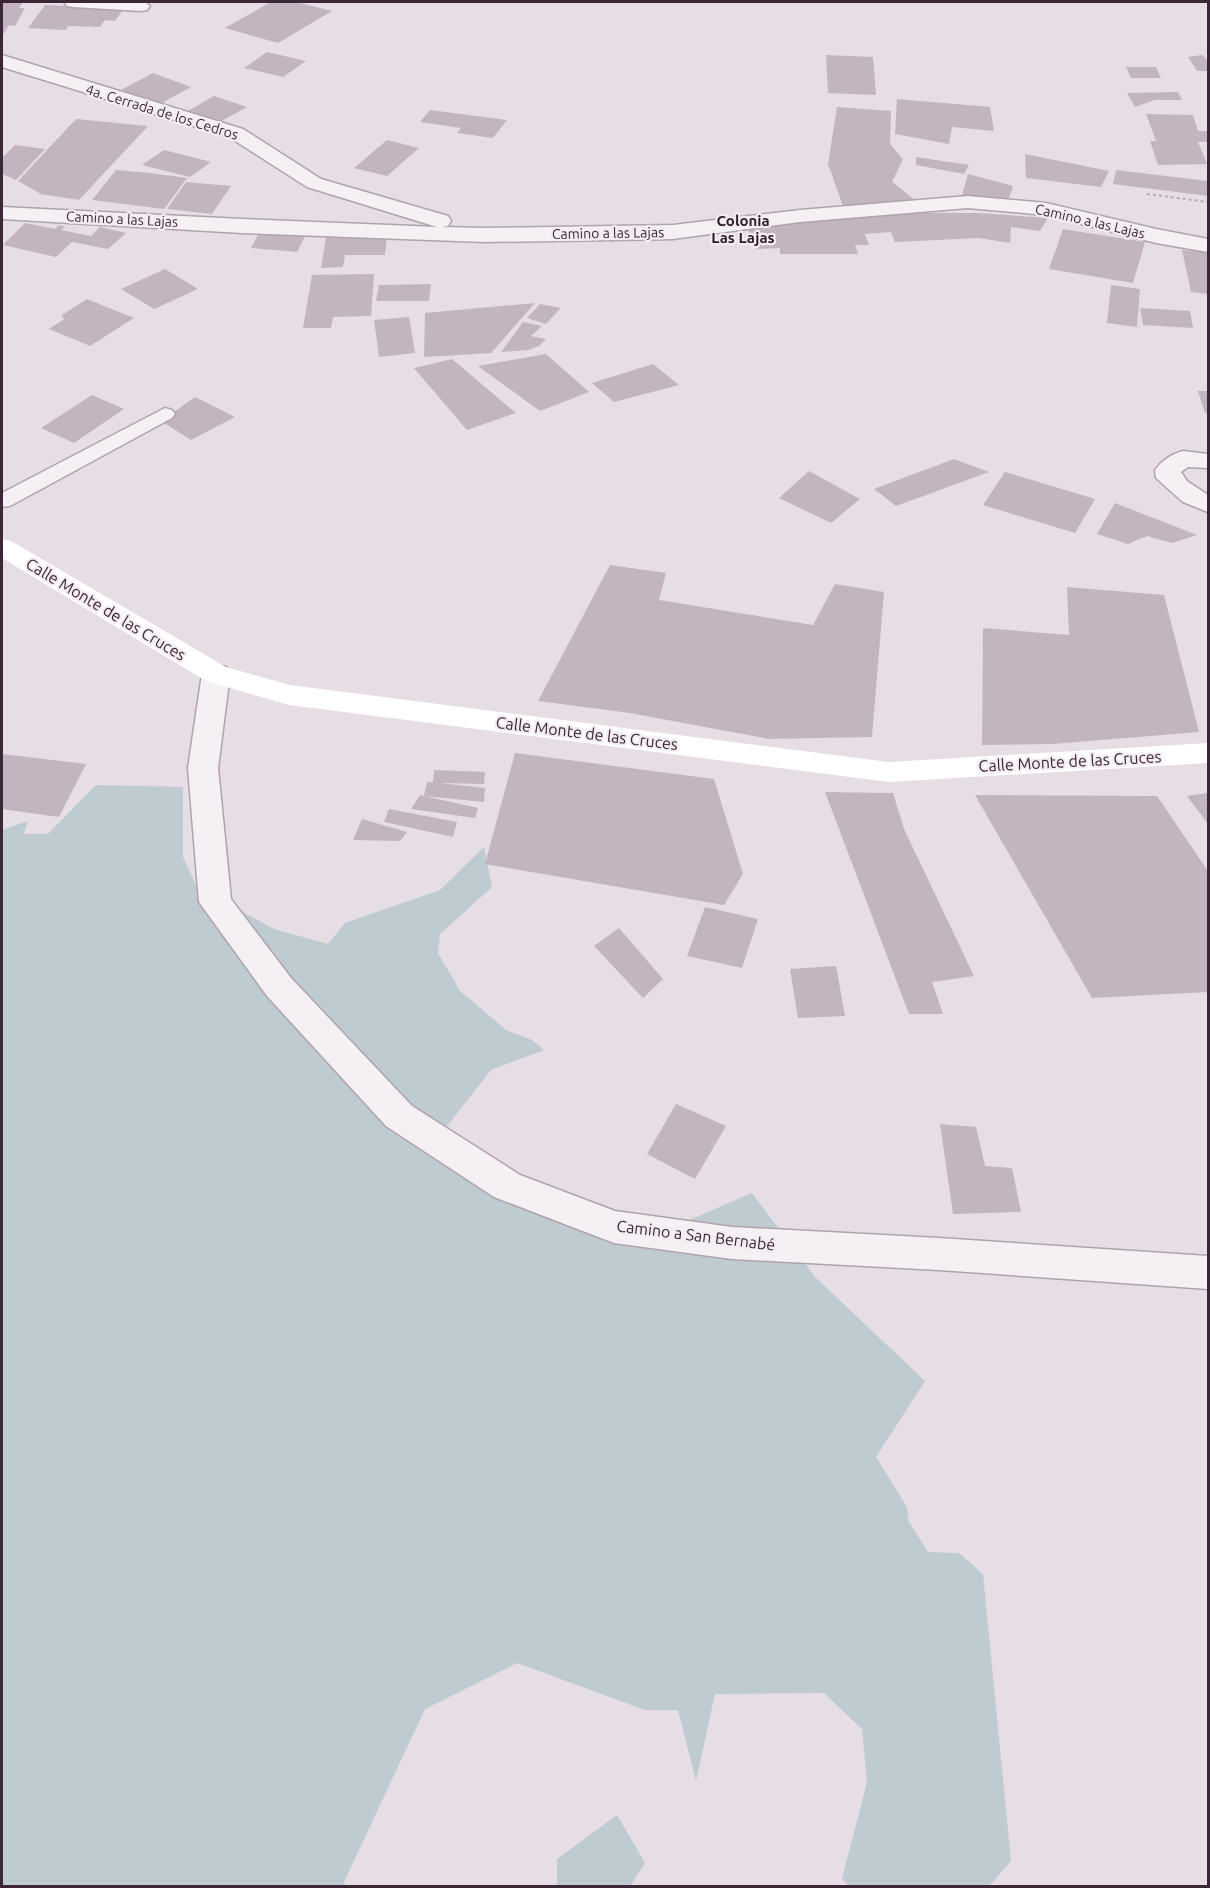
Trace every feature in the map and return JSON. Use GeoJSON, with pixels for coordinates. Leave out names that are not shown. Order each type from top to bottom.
{"type":"FeatureCollection","features":[{"type":"Feature","properties":{"kind":"street"},"geometry":{"type":"LineString","coordinates":[[73,2],[141,6]]}},
{"type":"Feature","properties":{"kind":"street","name":"4a. Cerrada de los Cedros"},"geometry":{"type":"LineString","coordinates":[[2,61],[236,133],[314,183],[485,235]]}},
{"type":"Feature","properties":{"kind":"street","name":"Camino a las Lajas"},"geometry":{"type":"LineString","coordinates":[[2,213],[242,226],[485,235],[673,232],[800,216],[968,202],[1046,209],[1156,236],[1209,246]]}},
{"type":"Feature","properties":{"kind":"street"},"geometry":{"type":"LineString","coordinates":[[1204,502],[1169,478],[1168,470],[1183,459],[1209,461]]}},
{"type":"Feature","properties":{"kind":"street","name":"Calle Monte de las Cruces"},"geometry":{"type":"LineString","coordinates":[[2,548],[216,674],[289,695],[889,772],[1209,753]]}},
{"type":"Feature","properties":{"kind":"street","name":"Camino a San Bernabé"},"geometry":{"type":"LineString","coordinates":[[216,674],[203,768],[215,902],[279,987],[399,1116],[507,1186],[614,1227],[732,1243],[939,1254],[1209,1273]]}},
{"type":"Feature","properties":{"kind":"lane"},"geometry":{"type":"LineString","coordinates":[[2,501],[165,414]]}},
{"type":"Feature","properties":{"kind":"path"},"geometry":{"type":"LineString","coordinates":[[1144,194],[1209,202]]}},
{"type":"Feature","properties":{"kind":"shaded area"},"geometry":{"type":"Polygon","coordinates":[[[96,785],[183,787],[183,857],[197,887],[274,929],[328,944],[345,923],[440,890],[484,847],[492,887],[440,934],[438,953],[460,991],[506,1030],[532,1040],[544,1050],[491,1070],[433,1144],[522,1197],[678,1225],[752,1193],[815,1277],[925,1381],[876,1457],[907,1507],[909,1522],[928,1552],[959,1553],[983,1574],[1011,1861],[989,1886],[849,1886],[842,1879],[867,1782],[862,1729],[824,1693],[715,1694],[696,1781],[678,1710],[645,1710],[517,1663],[425,1709],[344,1882],[345,1886],[2,1886],[2,830],[28,821],[24,834],[48,834],[96,785]]]}},
{"type":"Feature","properties":{"kind":"shaded area"},"geometry":{"type":"Polygon","coordinates":[[[617,1815],[645,1863],[630,1886],[557,1886],[557,1859],[617,1815]]]}},
{"type":"Feature","properties":{"kind":"building"},"geometry":{"type":"Polygon","coordinates":[[[2,2],[23,2],[19,8],[25,8],[15,26],[9,25],[2,36],[2,2]]]}},
{"type":"Feature","properties":{"kind":"building"},"geometry":{"type":"Polygon","coordinates":[[[271,2],[296,2],[332,11],[278,43],[225,28],[271,2]]]}},
{"type":"Feature","properties":{"kind":"building"},"geometry":{"type":"Polygon","coordinates":[[[45,5],[119,8],[117,10],[122,11],[115,21],[105,20],[100,27],[68,26],[66,30],[28,28],[45,5]]]}},
{"type":"Feature","properties":{"kind":"building"},"geometry":{"type":"Polygon","coordinates":[[[267,52],[306,61],[283,77],[244,68],[267,52]]]}},
{"type":"Feature","properties":{"kind":"building"},"geometry":{"type":"Polygon","coordinates":[[[826,55],[873,57],[876,95],[828,93],[826,55]]]}},
{"type":"Feature","properties":{"kind":"building"},"geometry":{"type":"Polygon","coordinates":[[[1202,55],[1208,61],[1208,71],[1197,71],[1188,57],[1202,55]]]}},
{"type":"Feature","properties":{"kind":"building"},"geometry":{"type":"Polygon","coordinates":[[[1126,67],[1156,67],[1161,78],[1131,78],[1126,67]]]}},
{"type":"Feature","properties":{"kind":"building"},"geometry":{"type":"Polygon","coordinates":[[[153,73],[191,87],[160,104],[121,90],[153,73]]]}},
{"type":"Feature","properties":{"kind":"building"},"geometry":{"type":"Polygon","coordinates":[[[1178,92],[1182,100],[1155,100],[1135,107],[1127,93],[1178,92]]]}},
{"type":"Feature","properties":{"kind":"building"},"geometry":{"type":"Polygon","coordinates":[[[214,96],[247,107],[220,122],[188,111],[214,96]]]}},
{"type":"Feature","properties":{"kind":"building"},"geometry":{"type":"Polygon","coordinates":[[[897,99],[990,107],[994,131],[952,127],[949,144],[895,134],[897,99]]]}},
{"type":"Feature","properties":{"kind":"building"},"geometry":{"type":"Polygon","coordinates":[[[837,107],[891,111],[890,144],[903,159],[892,182],[915,200],[843,206],[828,164],[837,107]]]}},
{"type":"Feature","properties":{"kind":"building"},"geometry":{"type":"Polygon","coordinates":[[[430,110],[507,120],[493,138],[457,133],[461,128],[420,122],[430,110]]]}},
{"type":"Feature","properties":{"kind":"building"},"geometry":{"type":"Polygon","coordinates":[[[1146,114],[1193,115],[1198,131],[1208,131],[1208,142],[1198,142],[1207,164],[1158,165],[1150,141],[1156,141],[1146,114]]]}},
{"type":"Feature","properties":{"kind":"building"},"geometry":{"type":"Polygon","coordinates":[[[76,119],[148,126],[79,200],[41,194],[18,181],[76,119]]]}},
{"type":"Feature","properties":{"kind":"building"},"geometry":{"type":"Polygon","coordinates":[[[387,140],[419,148],[387,176],[354,168],[387,140]]]}},
{"type":"Feature","properties":{"kind":"building"},"geometry":{"type":"Polygon","coordinates":[[[15,145],[45,149],[16,180],[2,174],[2,158],[15,145]]]}},
{"type":"Feature","properties":{"kind":"building"},"geometry":{"type":"Polygon","coordinates":[[[164,150],[211,162],[190,177],[142,165],[164,150]]]}},
{"type":"Feature","properties":{"kind":"building"},"geometry":{"type":"Polygon","coordinates":[[[1025,154],[1109,171],[1101,187],[1026,178],[1025,154]]]}},
{"type":"Feature","properties":{"kind":"building"},"geometry":{"type":"Polygon","coordinates":[[[916,157],[969,165],[964,174],[916,165],[916,157]]]}},
{"type":"Feature","properties":{"kind":"building"},"geometry":{"type":"Polygon","coordinates":[[[116,170],[187,178],[164,209],[92,200],[116,170]]]}},
{"type":"Feature","properties":{"kind":"building"},"geometry":{"type":"Polygon","coordinates":[[[1116,170],[1208,181],[1208,196],[1113,184],[1116,170]]]}},
{"type":"Feature","properties":{"kind":"building"},"geometry":{"type":"Polygon","coordinates":[[[968,174],[1013,186],[1008,201],[961,199],[968,174]]]}},
{"type":"Feature","properties":{"kind":"building"},"geometry":{"type":"Polygon","coordinates":[[[186,182],[231,186],[212,214],[167,209],[186,182]]]}},
{"type":"Feature","properties":{"kind":"building"},"geometry":{"type":"Polygon","coordinates":[[[904,213],[978,213],[1048,218],[1040,231],[1011,227],[1010,243],[979,238],[895,242],[891,232],[865,234],[869,245],[855,245],[858,254],[780,254],[780,248],[757,249],[747,227],[904,213]]]}},
{"type":"Feature","properties":{"kind":"building"},"geometry":{"type":"Polygon","coordinates":[[[25,223],[55,229],[59,225],[65,227],[61,230],[91,236],[100,227],[126,233],[108,249],[72,242],[56,257],[3,245],[25,223]]]}},
{"type":"Feature","properties":{"kind":"building"},"geometry":{"type":"Polygon","coordinates":[[[261,229],[307,232],[297,252],[251,248],[261,229]]]}},
{"type":"Feature","properties":{"kind":"building"},"geometry":{"type":"Polygon","coordinates":[[[1063,229],[1145,242],[1133,283],[1049,269],[1063,229]]]}},
{"type":"Feature","properties":{"kind":"building"},"geometry":{"type":"Polygon","coordinates":[[[387,236],[385,255],[345,255],[343,267],[321,268],[326,237],[387,236]]]}},
{"type":"Feature","properties":{"kind":"building"},"geometry":{"type":"Polygon","coordinates":[[[1182,250],[1208,252],[1208,294],[1191,292],[1182,250]]]}},
{"type":"Feature","properties":{"kind":"building"},"geometry":{"type":"Polygon","coordinates":[[[165,269],[198,289],[154,309],[121,289],[165,269]]]}},
{"type":"Feature","properties":{"kind":"building"},"geometry":{"type":"Polygon","coordinates":[[[374,274],[371,316],[333,317],[331,328],[303,328],[312,275],[374,274]]]}},
{"type":"Feature","properties":{"kind":"building"},"geometry":{"type":"Polygon","coordinates":[[[431,284],[429,301],[376,301],[379,285],[431,284]]]}},
{"type":"Feature","properties":{"kind":"building"},"geometry":{"type":"Polygon","coordinates":[[[1111,285],[1140,289],[1137,327],[1107,323],[1111,285]]]}},
{"type":"Feature","properties":{"kind":"building"},"geometry":{"type":"Polygon","coordinates":[[[87,299],[134,318],[90,346],[49,329],[64,319],[62,315],[87,299]]]}},
{"type":"Feature","properties":{"kind":"building"},"geometry":{"type":"Polygon","coordinates":[[[535,303],[491,353],[424,357],[425,313],[535,303]]]}},
{"type":"Feature","properties":{"kind":"building"},"geometry":{"type":"Polygon","coordinates":[[[540,304],[561,308],[546,324],[527,318],[540,304]]]}},
{"type":"Feature","properties":{"kind":"building"},"geometry":{"type":"Polygon","coordinates":[[[1140,308],[1190,311],[1193,328],[1143,325],[1140,308]]]}},
{"type":"Feature","properties":{"kind":"building"},"geometry":{"type":"Polygon","coordinates":[[[409,317],[415,353],[379,357],[374,320],[409,317]]]}},
{"type":"Feature","properties":{"kind":"building"},"geometry":{"type":"Polygon","coordinates":[[[523,322],[542,326],[531,336],[546,339],[539,346],[528,350],[501,352],[523,322]]]}},
{"type":"Feature","properties":{"kind":"building"},"geometry":{"type":"Polygon","coordinates":[[[546,354],[589,392],[540,411],[478,366],[546,354]]]}},
{"type":"Feature","properties":{"kind":"building"},"geometry":{"type":"Polygon","coordinates":[[[452,359],[516,413],[467,430],[414,368],[452,359]]]}},
{"type":"Feature","properties":{"kind":"building"},"geometry":{"type":"Polygon","coordinates":[[[653,364],[679,385],[614,402],[592,383],[653,364]]]}},
{"type":"Feature","properties":{"kind":"building"},"geometry":{"type":"Polygon","coordinates":[[[1198,391],[1208,391],[1208,413],[1205,413],[1198,391]]]}},
{"type":"Feature","properties":{"kind":"building"},"geometry":{"type":"Polygon","coordinates":[[[92,395],[124,409],[74,443],[41,428],[92,395]]]}},
{"type":"Feature","properties":{"kind":"building"},"geometry":{"type":"Polygon","coordinates":[[[195,397],[235,417],[191,440],[161,421],[195,397]]]}},
{"type":"Feature","properties":{"kind":"building"},"geometry":{"type":"Polygon","coordinates":[[[954,459],[989,472],[896,506],[874,489],[954,459]]]}},
{"type":"Feature","properties":{"kind":"building"},"geometry":{"type":"Polygon","coordinates":[[[809,471],[860,499],[831,523],[779,498],[809,471]]]}},
{"type":"Feature","properties":{"kind":"building"},"geometry":{"type":"Polygon","coordinates":[[[1005,472],[1095,499],[1075,533],[983,505],[1005,472]]]}},
{"type":"Feature","properties":{"kind":"building"},"geometry":{"type":"Polygon","coordinates":[[[1115,503],[1197,535],[1172,543],[1147,536],[1128,544],[1097,534],[1115,503]]]}},
{"type":"Feature","properties":{"kind":"building"},"geometry":{"type":"Polygon","coordinates":[[[610,565],[666,573],[659,600],[813,625],[835,584],[884,592],[872,737],[769,739],[630,713],[538,701],[610,565]]]}},
{"type":"Feature","properties":{"kind":"building"},"geometry":{"type":"Polygon","coordinates":[[[1067,587],[1164,595],[1199,732],[1053,744],[982,745],[983,628],[1069,635],[1067,587]]]}},
{"type":"Feature","properties":{"kind":"building"},"geometry":{"type":"Polygon","coordinates":[[[515,753],[714,779],[743,874],[724,905],[485,864],[515,753]]]}},
{"type":"Feature","properties":{"kind":"building"},"geometry":{"type":"Polygon","coordinates":[[[2,754],[86,764],[59,817],[2,809],[2,754]]]}},
{"type":"Feature","properties":{"kind":"building"},"geometry":{"type":"Polygon","coordinates":[[[434,770],[485,772],[484,784],[439,783],[485,788],[484,802],[424,796],[427,782],[433,782],[434,770]]]}},
{"type":"Feature","properties":{"kind":"building"},"geometry":{"type":"Polygon","coordinates":[[[825,792],[893,793],[904,829],[974,976],[932,982],[943,1014],[909,1014],[825,792]]]}},
{"type":"Feature","properties":{"kind":"building"},"geometry":{"type":"Polygon","coordinates":[[[1208,793],[1208,824],[1187,796],[1208,793]]]}},
{"type":"Feature","properties":{"kind":"building"},"geometry":{"type":"Polygon","coordinates":[[[420,795],[478,808],[475,818],[411,809],[420,795]]]}},
{"type":"Feature","properties":{"kind":"building"},"geometry":{"type":"Polygon","coordinates":[[[975,795],[1157,796],[1208,871],[1208,992],[1092,998],[975,795]]]}},
{"type":"Feature","properties":{"kind":"building"},"geometry":{"type":"Polygon","coordinates":[[[389,809],[457,822],[453,837],[384,822],[389,809]]]}},
{"type":"Feature","properties":{"kind":"building"},"geometry":{"type":"Polygon","coordinates":[[[362,819],[407,832],[400,841],[353,840],[362,819]]]}},
{"type":"Feature","properties":{"kind":"building"},"geometry":{"type":"Polygon","coordinates":[[[705,907],[758,919],[742,968],[687,956],[705,907]]]}},
{"type":"Feature","properties":{"kind":"building"},"geometry":{"type":"Polygon","coordinates":[[[619,928],[663,979],[643,998],[594,946],[619,928]]]}},
{"type":"Feature","properties":{"kind":"building"},"geometry":{"type":"Polygon","coordinates":[[[836,966],[845,1016],[798,1018],[790,969],[836,966]]]}},
{"type":"Feature","properties":{"kind":"building"},"geometry":{"type":"Polygon","coordinates":[[[676,1104],[726,1126],[695,1179],[647,1154],[676,1104]]]}},
{"type":"Feature","properties":{"kind":"building"},"geometry":{"type":"Polygon","coordinates":[[[940,1124],[976,1127],[985,1166],[1012,1168],[1021,1212],[953,1214],[940,1124]]]}},
{"type":"Feature","properties":{"kind":"district","name":"Colonia Las Lajas"},"geometry":{"type":"Point","coordinates":[743,230]}}]}
